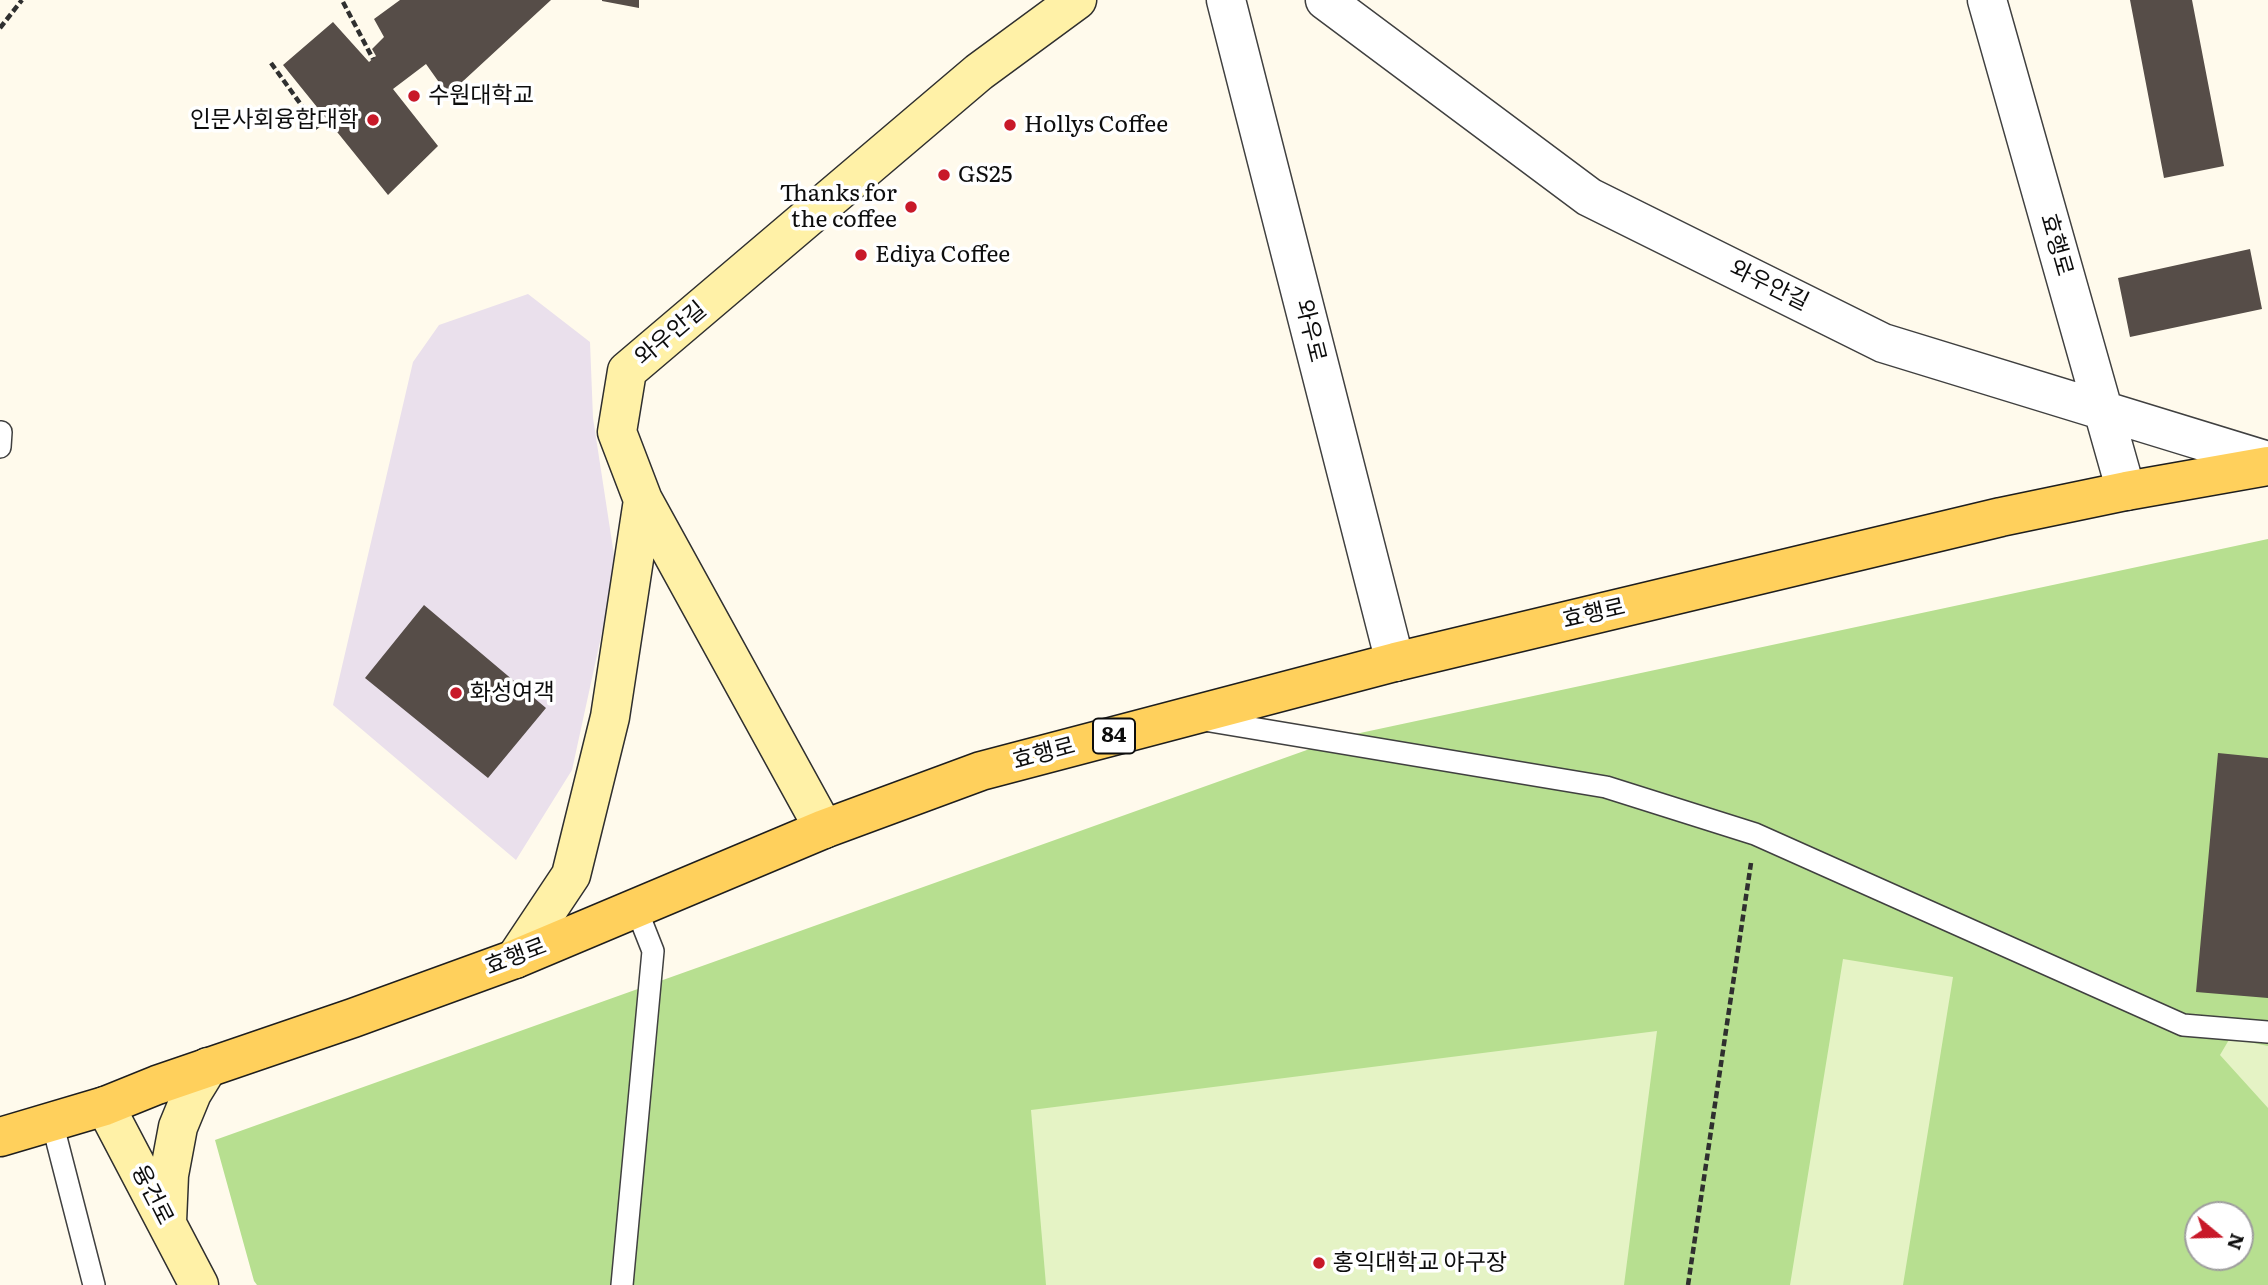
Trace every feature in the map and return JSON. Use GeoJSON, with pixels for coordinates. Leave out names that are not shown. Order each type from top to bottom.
{"type":"FeatureCollection","features":[{"type":"Feature","properties":{"kind":"main road","name":"효행로"},"geometry":{"type":"LineString","coordinates":[[0,1138],[105,1106],[157,1084],[353,1018],[515,959],[824,829],[981,771],[1395,662],[1987,520],[2126,491],[2268,466]]}},
{"type":"Feature","properties":{"kind":"street","name":"와우안길"},"geometry":{"type":"LineString","coordinates":[[824,829],[643,500],[617,432],[626,371],[979,72],[1077,0]]}},
{"type":"Feature","properties":{"kind":"street","name":"와우로"},"geometry":{"type":"LineString","coordinates":[[1226,0],[1395,662]]}},
{"type":"Feature","properties":{"kind":"street","name":"와우안길"},"geometry":{"type":"LineString","coordinates":[[1325,0],[1589,197],[1883,343],[2268,461]]}},
{"type":"Feature","properties":{"kind":"street","name":"효행로"},"geometry":{"type":"LineString","coordinates":[[1987,0],[2126,491]]}},
{"type":"Feature","properties":{"kind":"street"},"geometry":{"type":"LineString","coordinates":[[515,959],[571,875],[610,717],[643,500]]}},
{"type":"Feature","properties":{"kind":"street"},"geometry":{"type":"LineString","coordinates":[[167,1224],[169,1175],[178,1127],[192,1093],[208,1067]]}},
{"type":"Feature","properties":{"kind":"street","name":"융건로"},"geometry":{"type":"LineString","coordinates":[[105,1106],[199,1285]]}},
{"type":"Feature","properties":{"kind":"lane"},"geometry":{"type":"LineString","coordinates":[[0,447],[1,432]]}},
{"type":"Feature","properties":{"kind":"lane"},"geometry":{"type":"LineString","coordinates":[[1185,717],[1606,788],[1755,834],[2183,1025],[2268,1032]]}},
{"type":"Feature","properties":{"kind":"lane"},"geometry":{"type":"LineString","coordinates":[[622,1285],[653,951],[636,908]]}},
{"type":"Feature","properties":{"kind":"lane"},"geometry":{"type":"LineString","coordinates":[[52,1122],[94,1285]]}},
{"type":"Feature","properties":{"kind":"path"},"geometry":{"type":"LineString","coordinates":[[0,28],[22,0]]}},
{"type":"Feature","properties":{"kind":"path"},"geometry":{"type":"LineString","coordinates":[[343,2],[373,59]]}},
{"type":"Feature","properties":{"kind":"path"},"geometry":{"type":"LineString","coordinates":[[271,63],[320,131]]}},
{"type":"Feature","properties":{"kind":"path"},"geometry":{"type":"LineString","coordinates":[[1688,1285],[1755,834]]}},
{"type":"Feature","properties":{"kind":"shaded area"},"geometry":{"type":"Polygon","coordinates":[[[528,294],[590,342],[593,418],[616,568],[572,770],[516,860],[333,705],[413,362],[439,325],[528,294]]]}},
{"type":"Feature","properties":{"kind":"green space"},"geometry":{"type":"Polygon","coordinates":[[[2268,539],[2268,1285],[257,1285],[215,1140],[1346,736],[2268,539]]]}},
{"type":"Feature","properties":{"kind":"green space"},"geometry":{"type":"Polygon","coordinates":[[[1843,959],[1953,977],[1903,1285],[1790,1285],[1843,959]]]}},
{"type":"Feature","properties":{"kind":"green space"},"geometry":{"type":"Polygon","coordinates":[[[1657,1031],[1624,1285],[1046,1285],[1031,1110],[1657,1031]]]}},
{"type":"Feature","properties":{"kind":"green space"},"geometry":{"type":"Polygon","coordinates":[[[2230,1038],[2268,1046],[2268,1108],[2220,1055],[2230,1038]]]}},
{"type":"Feature","properties":{"kind":"building","name":"인문사회융합대학"},"geometry":{"type":"Polygon","coordinates":[[[400,0],[551,0],[448,95],[426,64],[393,89],[438,146],[388,195],[283,65],[333,22],[369,62],[376,56],[372,49],[384,37],[374,19],[400,0]]]}},
{"type":"Feature","properties":{"kind":"building"},"geometry":{"type":"Polygon","coordinates":[[[639,0],[639,8],[602,1],[639,0]]]}},
{"type":"Feature","properties":{"kind":"building"},"geometry":{"type":"Polygon","coordinates":[[[2130,0],[2192,0],[2224,166],[2164,178],[2130,0]]]}},
{"type":"Feature","properties":{"kind":"building"},"geometry":{"type":"Polygon","coordinates":[[[2250,249],[2262,309],[2130,337],[2118,278],[2250,249]]]}},
{"type":"Feature","properties":{"kind":"building","name":"화성여객"},"geometry":{"type":"Polygon","coordinates":[[[424,605],[546,708],[488,778],[365,678],[424,605]]]}},
{"type":"Feature","properties":{"kind":"building"},"geometry":{"type":"Polygon","coordinates":[[[2218,753],[2268,758],[2268,998],[2196,992],[2218,753]]]}},
{"type":"Feature","properties":{"kind":"place","name":"수원대학교"},"geometry":{"type":"Point","coordinates":[414,96]}},
{"type":"Feature","properties":{"kind":"place","name":"인문사회융합대학"},"geometry":{"type":"Point","coordinates":[373,120]}},
{"type":"Feature","properties":{"kind":"place","name":"Hollys Coffee"},"geometry":{"type":"Point","coordinates":[1010,125]}},
{"type":"Feature","properties":{"kind":"place","name":"GS25"},"geometry":{"type":"Point","coordinates":[944,175]}},
{"type":"Feature","properties":{"kind":"place","name":"Thanks for the coffee"},"geometry":{"type":"Point","coordinates":[911,207]}},
{"type":"Feature","properties":{"kind":"place","name":"Ediya Coffee"},"geometry":{"type":"Point","coordinates":[861,255]}},
{"type":"Feature","properties":{"kind":"place","name":"화성여객"},"geometry":{"type":"Point","coordinates":[456,693]}},
{"type":"Feature","properties":{"kind":"place","name":"홍익대학교 야구장"},"geometry":{"type":"Point","coordinates":[1319,1263]}}]}
